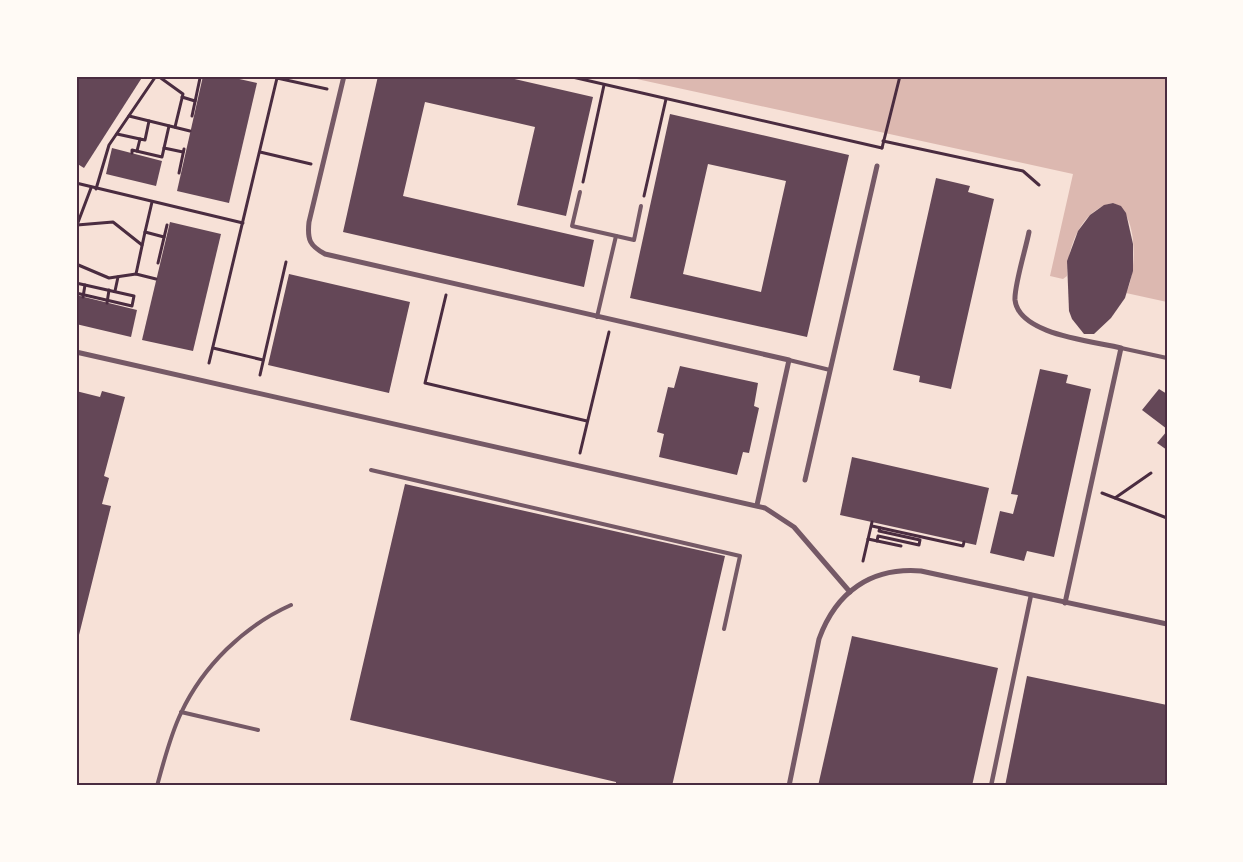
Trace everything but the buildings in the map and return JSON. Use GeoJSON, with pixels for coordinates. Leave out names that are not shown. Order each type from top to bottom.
{"type":"FeatureCollection","features":[{"type":"Feature","properties":{"kind":"street"},"geometry":{"type":"LineString","coordinates":[[344,76],[307,234],[313,248],[325,254],[789,360],[756,505]]}},
{"type":"Feature","properties":{"kind":"street"},"geometry":{"type":"LineString","coordinates":[[805,480],[878,166]]}},
{"type":"Feature","properties":{"kind":"street"},"geometry":{"type":"LineString","coordinates":[[1029,232],[1015,299],[1018,310],[1034,326],[1121,348],[1089,489],[1066,603]]}},
{"type":"Feature","properties":{"kind":"street"},"geometry":{"type":"LineString","coordinates":[[76,352],[756,505],[775,513],[794,527],[850,592]]}},
{"type":"Feature","properties":{"kind":"street"},"geometry":{"type":"LineString","coordinates":[[789,786],[819,639],[832,611],[850,592],[876,576],[900,570],[921,572],[1167,624]]}},
{"type":"Feature","properties":{"kind":"street"},"geometry":{"type":"LineString","coordinates":[[991,786],[1031,596]]}},
{"type":"Feature","properties":{"kind":"lane"},"geometry":{"type":"LineString","coordinates":[[580,192],[572,226],[634,240],[641,206]]}},
{"type":"Feature","properties":{"kind":"lane"},"geometry":{"type":"LineString","coordinates":[[597,317],[616,236]]}},
{"type":"Feature","properties":{"kind":"lane"},"geometry":{"type":"LineString","coordinates":[[1121,348],[1167,358]]}},
{"type":"Feature","properties":{"kind":"lane"},"geometry":{"type":"LineString","coordinates":[[789,360],[830,370]]}},
{"type":"Feature","properties":{"kind":"lane"},"geometry":{"type":"LineString","coordinates":[[371,470],[740,556],[724,629]]}},
{"type":"Feature","properties":{"kind":"lane"},"geometry":{"type":"LineString","coordinates":[[157,786],[181,712],[210,667],[243,634],[275,612],[291,605]]}},
{"type":"Feature","properties":{"kind":"lane"},"geometry":{"type":"LineString","coordinates":[[181,712],[258,730]]}},
{"type":"Feature","properties":{"kind":"path"},"geometry":{"type":"LineString","coordinates":[[96,189],[109,145],[157,76],[183,94],[175,127]]}},
{"type":"Feature","properties":{"kind":"path"},"geometry":{"type":"LineString","coordinates":[[269,76],[340,92]]}},
{"type":"Feature","properties":{"kind":"path"},"geometry":{"type":"LineString","coordinates":[[568,76],[882,148]]}},
{"type":"Feature","properties":{"kind":"path"},"geometry":{"type":"LineString","coordinates":[[878,166],[900,76]]}},
{"type":"Feature","properties":{"kind":"path"},"geometry":{"type":"LineString","coordinates":[[192,116],[200,78]]}},
{"type":"Feature","properties":{"kind":"path"},"geometry":{"type":"LineString","coordinates":[[209,363],[278,78]]}},
{"type":"Feature","properties":{"kind":"path"},"geometry":{"type":"LineString","coordinates":[[580,192],[604,84]]}},
{"type":"Feature","properties":{"kind":"path"},"geometry":{"type":"LineString","coordinates":[[182,97],[195,101]]}},
{"type":"Feature","properties":{"kind":"path"},"geometry":{"type":"LineString","coordinates":[[641,206],[666,98]]}},
{"type":"Feature","properties":{"kind":"path"},"geometry":{"type":"LineString","coordinates":[[129,116],[190,131]]}},
{"type":"Feature","properties":{"kind":"path"},"geometry":{"type":"LineString","coordinates":[[117,134],[145,140],[149,121]]}},
{"type":"Feature","properties":{"kind":"path"},"geometry":{"type":"LineString","coordinates":[[132,154],[132,150],[154,157],[162,157],[169,126]]}},
{"type":"Feature","properties":{"kind":"path"},"geometry":{"type":"LineString","coordinates":[[137,151],[140,139]]}},
{"type":"Feature","properties":{"kind":"path"},"geometry":{"type":"LineString","coordinates":[[883,140],[1023,171],[1039,185]]}},
{"type":"Feature","properties":{"kind":"path"},"geometry":{"type":"LineString","coordinates":[[164,148],[184,151],[178,173]]}},
{"type":"Feature","properties":{"kind":"path"},"geometry":{"type":"LineString","coordinates":[[260,152],[322,167]]}},
{"type":"Feature","properties":{"kind":"path"},"geometry":{"type":"LineString","coordinates":[[76,183],[243,223]]}},
{"type":"Feature","properties":{"kind":"path"},"geometry":{"type":"LineString","coordinates":[[91,188],[77,226],[113,222],[142,245]]}},
{"type":"Feature","properties":{"kind":"path"},"geometry":{"type":"LineString","coordinates":[[136,274],[152,202]]}},
{"type":"Feature","properties":{"kind":"path"},"geometry":{"type":"LineString","coordinates":[[158,263],[167,224]]}},
{"type":"Feature","properties":{"kind":"path"},"geometry":{"type":"LineString","coordinates":[[145,232],[164,237]]}},
{"type":"Feature","properties":{"kind":"path"},"geometry":{"type":"LineString","coordinates":[[260,375],[286,262]]}},
{"type":"Feature","properties":{"kind":"path"},"geometry":{"type":"LineString","coordinates":[[76,264],[109,278],[136,274],[156,279]]}},
{"type":"Feature","properties":{"kind":"path"},"geometry":{"type":"LineString","coordinates":[[115,292],[118,277]]}},
{"type":"Feature","properties":{"kind":"path"},"geometry":{"type":"LineString","coordinates":[[449,282],[425,383],[587,421]]}},
{"type":"Feature","properties":{"kind":"path"},"geometry":{"type":"LineString","coordinates":[[76,283],[134,296],[131,307],[76,293]]}},
{"type":"Feature","properties":{"kind":"path"},"geometry":{"type":"LineString","coordinates":[[83,296],[85,285]]}},
{"type":"Feature","properties":{"kind":"path"},"geometry":{"type":"LineString","coordinates":[[108,302],[109,290]]}},
{"type":"Feature","properties":{"kind":"path"},"geometry":{"type":"LineString","coordinates":[[577,465],[612,320]]}},
{"type":"Feature","properties":{"kind":"path"},"geometry":{"type":"LineString","coordinates":[[213,348],[263,360]]}},
{"type":"Feature","properties":{"kind":"path"},"geometry":{"type":"LineString","coordinates":[[1114,498],[1151,473]]}},
{"type":"Feature","properties":{"kind":"path"},"geometry":{"type":"LineString","coordinates":[[1089,489],[1167,518]]}},
{"type":"Feature","properties":{"kind":"path"},"geometry":{"type":"LineString","coordinates":[[863,561],[872,524],[880,528],[963,546],[964,542]]}},
{"type":"Feature","properties":{"kind":"path"},"geometry":{"type":"LineString","coordinates":[[877,541],[878,536],[919,545],[920,540],[879,531],[880,528]]}},
{"type":"Feature","properties":{"kind":"path"},"geometry":{"type":"LineString","coordinates":[[868,539],[900,546]]}},
{"type":"Feature","properties":{"kind":"shaded area"},"geometry":{"type":"Polygon","coordinates":[[[623,76],[1167,76],[1167,302],[1126,293],[1130,284],[1134,258],[1131,230],[1128,218],[1113,203],[1092,213],[1084,221],[1073,242],[1067,276],[1063,279],[1050,276],[1073,174],[623,76]]]}}]}
